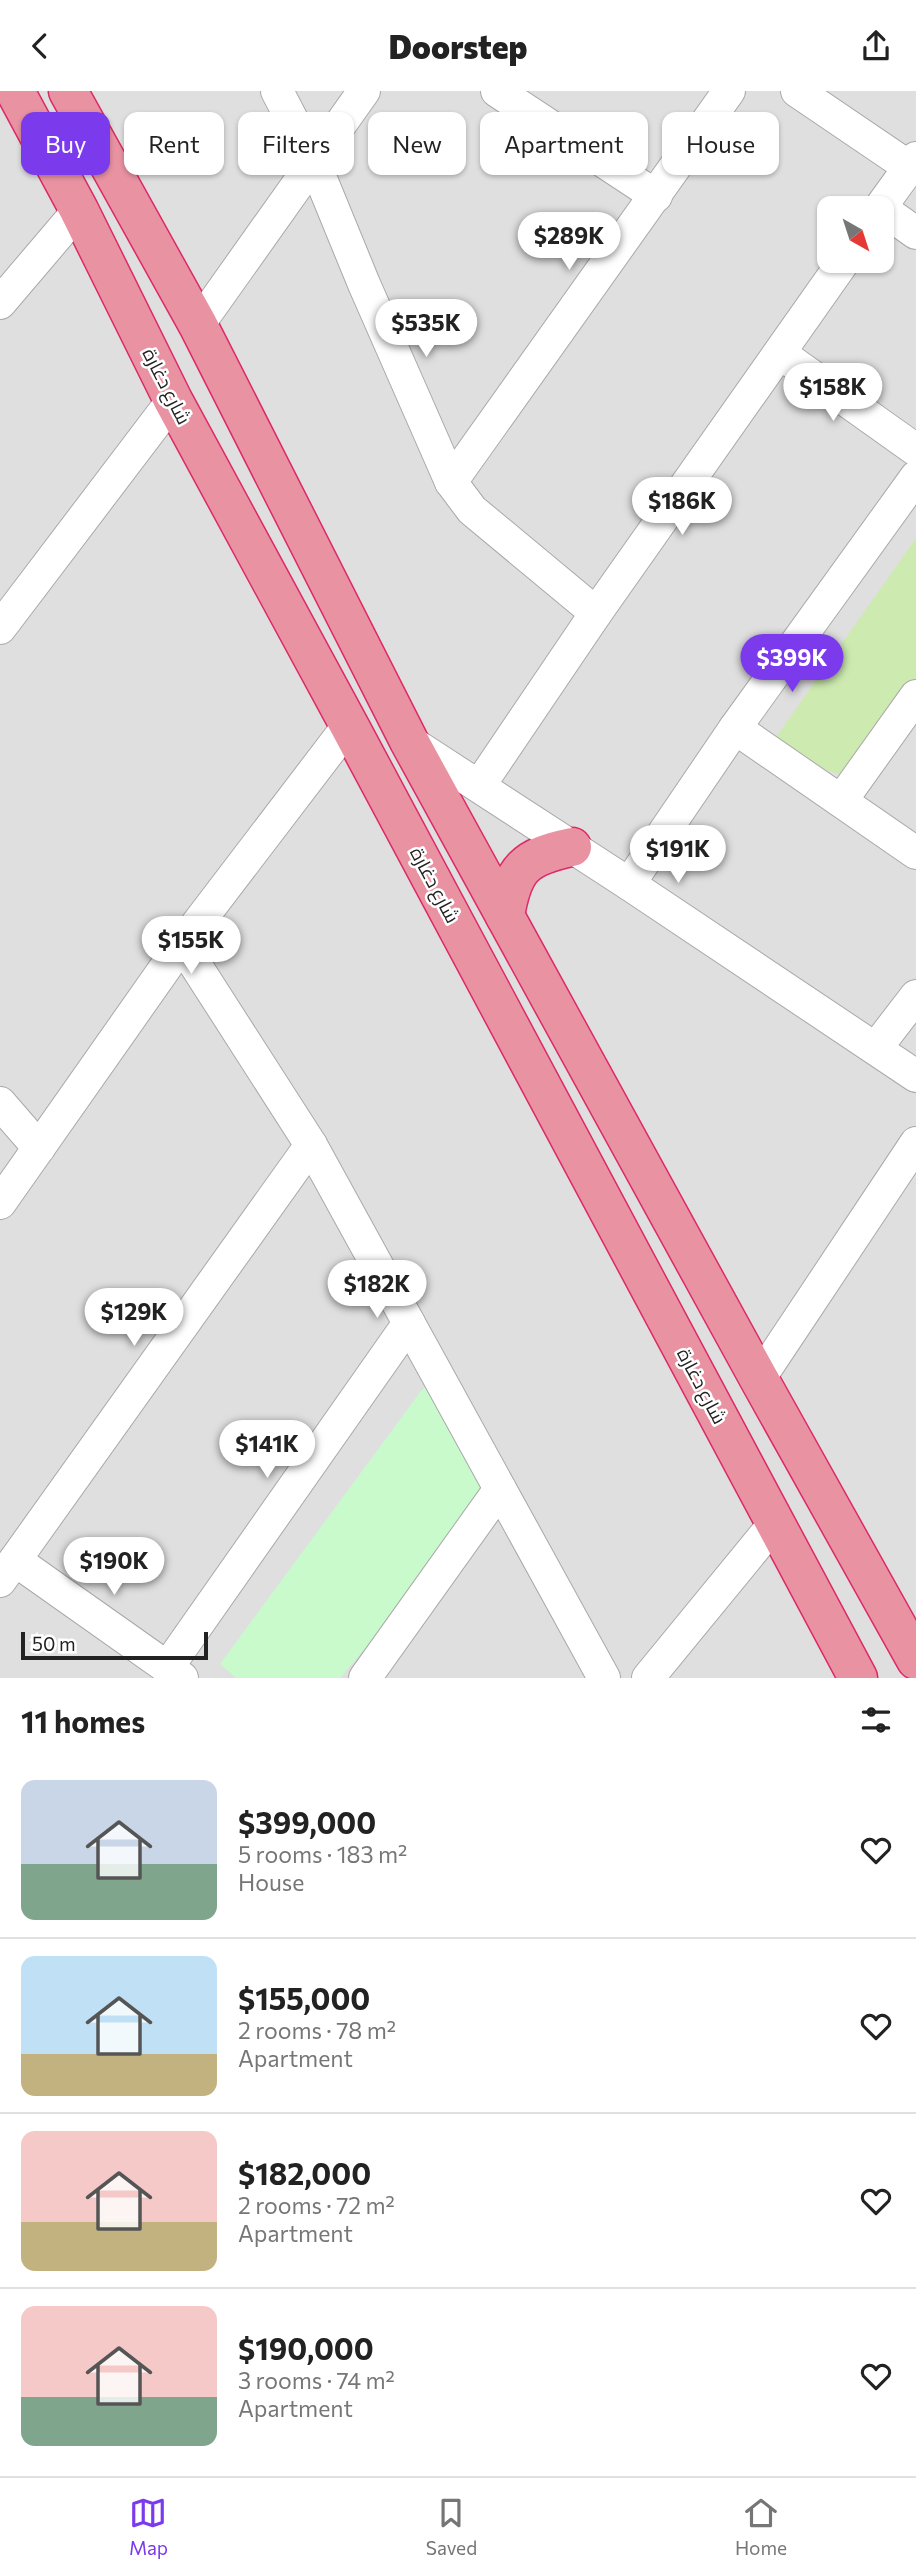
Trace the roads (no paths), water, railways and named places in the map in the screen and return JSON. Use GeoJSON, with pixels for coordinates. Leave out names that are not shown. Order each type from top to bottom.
{"type":"FeatureCollection","features":[{"type":"Feature","properties":{"kind":"highway","name":"شارع دغارة"},"geometry":{"type":"LineString","coordinates":[[15,91],[79,210],[173,400],[858,1678]]}},
{"type":"Feature","properties":{"kind":"highway"},"geometry":{"type":"LineString","coordinates":[[68,91],[198,325],[409,741],[916,1660]]}},
{"type":"Feature","properties":{"kind":"highway"},"geometry":{"type":"LineString","coordinates":[[342,711],[375,674]]}},
{"type":"Feature","properties":{"kind":"highway"},"geometry":{"type":"LineString","coordinates":[[390,801],[408,785],[431,781]]}},
{"type":"Feature","properties":{"kind":"highway"},"geometry":{"type":"LineString","coordinates":[[505,916],[510,887],[525,865],[545,852],[572,847]]}},
{"type":"Feature","properties":{"kind":"highway"},"geometry":{"type":"LineString","coordinates":[[775,1523],[825,1497]]}},
{"type":"Feature","properties":{"kind":"street"},"geometry":{"type":"LineString","coordinates":[[277,91],[288,112]]}},
{"type":"Feature","properties":{"kind":"street"},"geometry":{"type":"LineString","coordinates":[[349,112],[364,91]]}},
{"type":"Feature","properties":{"kind":"street"},"geometry":{"type":"LineString","coordinates":[[496,91],[656,196]]}},
{"type":"Feature","properties":{"kind":"street"},"geometry":{"type":"LineString","coordinates":[[451,482],[729,91]]}},
{"type":"Feature","properties":{"kind":"street"},"geometry":{"type":"LineString","coordinates":[[797,91],[913,163],[890,196]]}},
{"type":"Feature","properties":{"kind":"street"},"geometry":{"type":"LineString","coordinates":[[198,325],[305,175]]}},
{"type":"Feature","properties":{"kind":"street"},"geometry":{"type":"LineString","coordinates":[[319,175],[451,482],[472,510],[596,613]]}},
{"type":"Feature","properties":{"kind":"street"},"geometry":{"type":"LineString","coordinates":[[0,303],[79,210]]}},
{"type":"Feature","properties":{"kind":"street"},"geometry":{"type":"LineString","coordinates":[[894,218],[916,233]]}},
{"type":"Feature","properties":{"kind":"street"},"geometry":{"type":"LineString","coordinates":[[479,786],[596,613],[836,273]]}},
{"type":"Feature","properties":{"kind":"street"},"geometry":{"type":"LineString","coordinates":[[781,354],[916,450]]}},
{"type":"Feature","properties":{"kind":"street"},"geometry":{"type":"LineString","coordinates":[[0,628],[173,400]]}},
{"type":"Feature","properties":{"kind":"street"},"geometry":{"type":"LineString","coordinates":[[629,884],[735,728],[916,477]]}},
{"type":"Feature","properties":{"kind":"street"},"geometry":{"type":"LineString","coordinates":[[841,801],[916,696]]}},
{"type":"Feature","properties":{"kind":"street"},"geometry":{"type":"LineString","coordinates":[[0,1203],[342,711]]}},
{"type":"Feature","properties":{"kind":"street"},"geometry":{"type":"LineString","coordinates":[[735,728],[916,853]]}},
{"type":"Feature","properties":{"kind":"street"},"geometry":{"type":"LineString","coordinates":[[409,741],[916,1076]]}},
{"type":"Feature","properties":{"kind":"street"},"geometry":{"type":"LineString","coordinates":[[182,943],[311,1145],[604,1678]]}},
{"type":"Feature","properties":{"kind":"street"},"geometry":{"type":"LineString","coordinates":[[876,1048],[916,996]]}},
{"type":"Feature","properties":{"kind":"street"},"geometry":{"type":"LineString","coordinates":[[0,1103],[39,1148]]}},
{"type":"Feature","properties":{"kind":"street"},"geometry":{"type":"LineString","coordinates":[[759,1379],[916,1143]]}},
{"type":"Feature","properties":{"kind":"street"},"geometry":{"type":"LineString","coordinates":[[311,1145],[8,1570],[174,1673],[409,1323]]}},
{"type":"Feature","properties":{"kind":"street"},"geometry":{"type":"LineString","coordinates":[[365,1678],[500,1489]]}},
{"type":"Feature","properties":{"kind":"street"},"geometry":{"type":"LineString","coordinates":[[648,1678],[775,1523]]}}]}
